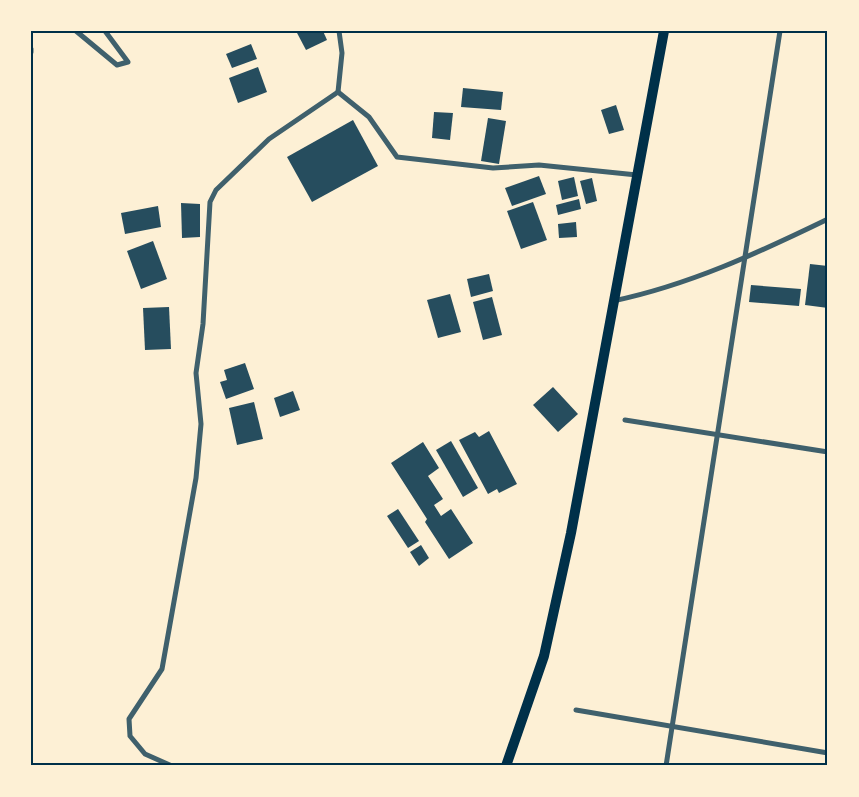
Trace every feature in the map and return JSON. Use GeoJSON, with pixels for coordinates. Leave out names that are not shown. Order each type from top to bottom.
{"type":"FeatureCollection","features":[{"type":"Feature","properties":{"kind":"main road"},"geometry":{"type":"LineString","coordinates":[[506,766],[544,656],[571,533],[664,31]]}},
{"type":"Feature","properties":{"kind":"street"},"geometry":{"type":"LineString","coordinates":[[76,31],[117,65],[128,62],[105,31]]}},
{"type":"Feature","properties":{"kind":"street"},"geometry":{"type":"LineString","coordinates":[[172,766],[144,754],[130,736],[129,719],[162,669],[196,478],[201,424],[196,373],[203,324],[210,202],[216,190],[269,139],[338,92],[342,53],[339,31]]}},
{"type":"Feature","properties":{"kind":"street"},"geometry":{"type":"LineString","coordinates":[[666,766],[716,433],[780,31]]}},
{"type":"Feature","properties":{"kind":"street"},"geometry":{"type":"LineString","coordinates":[[338,92],[369,117],[397,157],[493,168],[539,165],[637,175]]}},
{"type":"Feature","properties":{"kind":"street"},"geometry":{"type":"LineString","coordinates":[[613,301],[648,294],[743,260],[828,219]]}},
{"type":"Feature","properties":{"kind":"street"},"geometry":{"type":"LineString","coordinates":[[625,420],[828,452]]}},
{"type":"Feature","properties":{"kind":"street"},"geometry":{"type":"LineString","coordinates":[[576,710],[828,753]]}},
{"type":"Feature","properties":{"kind":"building"},"geometry":{"type":"Polygon","coordinates":[[[296,31],[323,31],[327,40],[306,50],[296,31]]]}},
{"type":"Feature","properties":{"kind":"building"},"geometry":{"type":"Polygon","coordinates":[[[251,44],[257,59],[232,68],[226,54],[251,44]]]}},
{"type":"Feature","properties":{"kind":"building"},"geometry":{"type":"Polygon","coordinates":[[[258,67],[267,92],[238,103],[229,78],[258,67]]]}},
{"type":"Feature","properties":{"kind":"building"},"geometry":{"type":"Polygon","coordinates":[[[463,88],[503,92],[501,110],[461,107],[463,88]]]}},
{"type":"Feature","properties":{"kind":"building"},"geometry":{"type":"Polygon","coordinates":[[[616,105],[624,130],[609,134],[601,110],[616,105]]]}},
{"type":"Feature","properties":{"kind":"building"},"geometry":{"type":"Polygon","coordinates":[[[434,112],[453,113],[450,140],[432,138],[434,112]]]}},
{"type":"Feature","properties":{"kind":"building"},"geometry":{"type":"Polygon","coordinates":[[[488,118],[506,121],[499,164],[481,161],[488,118]]]}},
{"type":"Feature","properties":{"kind":"building"},"geometry":{"type":"Polygon","coordinates":[[[353,120],[378,166],[312,202],[287,157],[353,120]]]}},
{"type":"Feature","properties":{"kind":"building"},"geometry":{"type":"Polygon","coordinates":[[[539,176],[546,194],[512,206],[505,188],[539,176]]]}},
{"type":"Feature","properties":{"kind":"building"},"geometry":{"type":"Polygon","coordinates":[[[574,177],[578,196],[562,200],[558,181],[574,177]]]}},
{"type":"Feature","properties":{"kind":"building"},"geometry":{"type":"Polygon","coordinates":[[[592,178],[597,201],[586,204],[580,181],[592,178]]]}},
{"type":"Feature","properties":{"kind":"building"},"geometry":{"type":"Polygon","coordinates":[[[579,199],[581,209],[558,215],[556,205],[579,199]]]}},
{"type":"Feature","properties":{"kind":"building"},"geometry":{"type":"Polygon","coordinates":[[[533,202],[547,240],[521,249],[507,211],[533,202]]]}},
{"type":"Feature","properties":{"kind":"building"},"geometry":{"type":"Polygon","coordinates":[[[181,203],[200,204],[200,237],[182,238],[181,203]]]}},
{"type":"Feature","properties":{"kind":"building"},"geometry":{"type":"Polygon","coordinates":[[[158,206],[161,227],[125,234],[121,213],[158,206]]]}},
{"type":"Feature","properties":{"kind":"building"},"geometry":{"type":"Polygon","coordinates":[[[576,222],[577,237],[559,238],[558,224],[576,222]]]}},
{"type":"Feature","properties":{"kind":"building"},"geometry":{"type":"Polygon","coordinates":[[[153,241],[167,279],[141,289],[127,251],[153,241]]]}},
{"type":"Feature","properties":{"kind":"building"},"geometry":{"type":"Polygon","coordinates":[[[810,264],[828,266],[828,308],[805,305],[810,264]]]}},
{"type":"Feature","properties":{"kind":"building"},"geometry":{"type":"Polygon","coordinates":[[[489,274],[493,291],[471,297],[467,279],[489,274]]]}},
{"type":"Feature","properties":{"kind":"building"},"geometry":{"type":"Polygon","coordinates":[[[751,285],[801,289],[799,306],[749,302],[751,285]]]}},
{"type":"Feature","properties":{"kind":"building"},"geometry":{"type":"Polygon","coordinates":[[[450,294],[461,332],[438,338],[427,300],[450,294]]]}},
{"type":"Feature","properties":{"kind":"building"},"geometry":{"type":"Polygon","coordinates":[[[492,297],[502,335],[483,340],[473,302],[492,297]]]}},
{"type":"Feature","properties":{"kind":"building"},"geometry":{"type":"Polygon","coordinates":[[[169,307],[171,349],[145,350],[143,308],[169,307]]]}},
{"type":"Feature","properties":{"kind":"building"},"geometry":{"type":"Polygon","coordinates":[[[245,363],[254,389],[226,399],[220,382],[227,380],[224,370],[245,363]]]}},
{"type":"Feature","properties":{"kind":"building"},"geometry":{"type":"Polygon","coordinates":[[[553,387],[578,414],[558,432],[533,405],[553,387]]]}},
{"type":"Feature","properties":{"kind":"building"},"geometry":{"type":"Polygon","coordinates":[[[293,391],[300,410],[280,417],[274,398],[293,391]]]}},
{"type":"Feature","properties":{"kind":"building"},"geometry":{"type":"Polygon","coordinates":[[[254,402],[263,439],[237,445],[229,408],[254,402]]]}},
{"type":"Feature","properties":{"kind":"building"},"geometry":{"type":"Polygon","coordinates":[[[489,431],[517,484],[499,493],[497,489],[488,494],[459,440],[475,432],[479,437],[489,431]]]}},
{"type":"Feature","properties":{"kind":"building"},"geometry":{"type":"Polygon","coordinates":[[[451,441],[478,488],[463,497],[436,450],[451,441]]]}},
{"type":"Feature","properties":{"kind":"building"},"geometry":{"type":"Polygon","coordinates":[[[423,442],[439,468],[428,476],[443,499],[434,505],[441,516],[451,509],[473,543],[449,559],[425,522],[427,519],[391,463],[423,442]]]}},
{"type":"Feature","properties":{"kind":"building"},"geometry":{"type":"Polygon","coordinates":[[[398,509],[419,541],[408,548],[387,516],[398,509]]]}},
{"type":"Feature","properties":{"kind":"building"},"geometry":{"type":"Polygon","coordinates":[[[421,545],[429,558],[419,566],[410,552],[421,545]]]}}]}
